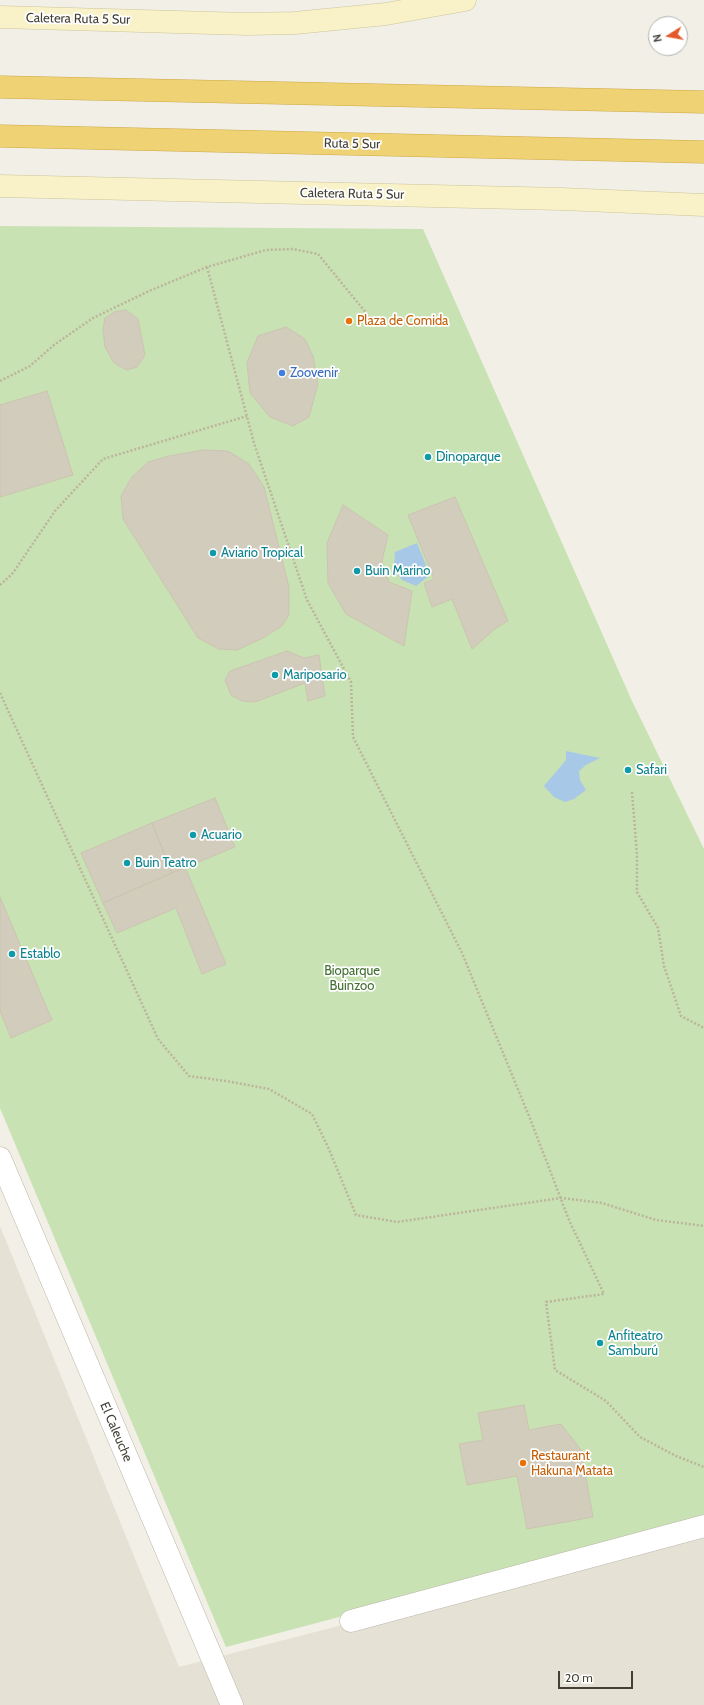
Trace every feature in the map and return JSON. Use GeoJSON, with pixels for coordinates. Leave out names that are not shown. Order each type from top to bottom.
{"type":"FeatureCollection","features":[{"type":"Feature","properties":{"kind":"highway"},"geometry":{"type":"LineString","coordinates":[[0,87],[704,102]]}},
{"type":"Feature","properties":{"kind":"highway","name":"Ruta 5 Sur"},"geometry":{"type":"LineString","coordinates":[[0,136],[704,152]]}},
{"type":"Feature","properties":{"kind":"main road","name":"Caletera Ruta 5 Sur"},"geometry":{"type":"LineString","coordinates":[[0,17],[247,24],[295,23],[386,14],[465,0]]}},
{"type":"Feature","properties":{"kind":"main road","name":"Caletera Ruta 5 Sur"},"geometry":{"type":"LineString","coordinates":[[0,186],[562,199],[704,206]]}},
{"type":"Feature","properties":{"kind":"street","name":"El Caleuche"},"geometry":{"type":"LineString","coordinates":[[0,1158],[232,1705]]}},
{"type":"Feature","properties":{"kind":"street"},"geometry":{"type":"LineString","coordinates":[[351,1621],[704,1526]]}},
{"type":"Feature","properties":{"kind":"path"},"geometry":{"type":"LineString","coordinates":[[0,381],[30,366],[54,345],[93,318],[149,291],[207,267],[266,250],[292,249],[318,254],[376,325]]}},
{"type":"Feature","properties":{"kind":"path"},"geometry":{"type":"LineString","coordinates":[[207,267],[254,443],[307,600],[351,682],[353,737],[462,953],[531,1121],[569,1220],[604,1294],[546,1302],[555,1370],[606,1401],[640,1437],[676,1456],[704,1467]]}},
{"type":"Feature","properties":{"kind":"path"},"geometry":{"type":"LineString","coordinates":[[0,585],[13,573],[54,511],[103,459],[247,416]]}},
{"type":"Feature","properties":{"kind":"path"},"geometry":{"type":"LineString","coordinates":[[0,693],[158,1039],[189,1076],[269,1089],[312,1114],[328,1147],[356,1215],[397,1222],[561,1198],[602,1203],[656,1220],[704,1226]]}},
{"type":"Feature","properties":{"kind":"path"},"geometry":{"type":"LineString","coordinates":[[632,792],[637,855],[637,892],[658,928],[664,966],[681,1016],[704,1028]]}},
{"type":"Feature","properties":{"kind":"shaded area"},"geometry":{"type":"Polygon","coordinates":[[[0,1226],[179,1667],[704,1532],[704,1705],[0,1705],[0,1226]]]}},
{"type":"Feature","properties":{"kind":"green space","name":"Bioparque Buinzoo"},"geometry":{"type":"Polygon","coordinates":[[[0,226],[423,229],[632,701],[704,849],[704,1520],[226,1647],[0,1108],[0,226]]]}},
{"type":"Feature","properties":{"kind":"water"},"geometry":{"type":"Polygon","coordinates":[[[417,543],[430,575],[416,586],[402,580],[394,569],[395,552],[417,543]]]}},
{"type":"Feature","properties":{"kind":"water"},"geometry":{"type":"Polygon","coordinates":[[[566,751],[600,758],[586,765],[579,771],[580,780],[586,790],[574,799],[565,802],[554,797],[544,786],[566,760],[566,751]]]}},
{"type":"Feature","properties":{"kind":"building"},"geometry":{"type":"Polygon","coordinates":[[[126,310],[138,319],[145,355],[137,367],[127,370],[114,363],[105,347],[103,329],[105,318],[114,312],[126,310]]]}},
{"type":"Feature","properties":{"kind":"building","name":"Zoovenir"},"geometry":{"type":"Polygon","coordinates":[[[286,327],[305,339],[313,356],[318,384],[309,417],[293,426],[270,417],[250,393],[247,363],[258,336],[286,327]]]}},
{"type":"Feature","properties":{"kind":"building"},"geometry":{"type":"Polygon","coordinates":[[[47,391],[73,475],[0,497],[0,405],[47,391]]]}},
{"type":"Feature","properties":{"kind":"building","name":"Aviario Tropical"},"geometry":{"type":"Polygon","coordinates":[[[203,450],[228,451],[249,464],[264,487],[289,587],[289,615],[282,626],[263,638],[237,650],[219,649],[198,638],[123,519],[121,496],[132,477],[148,462],[169,456],[203,450]]]}},
{"type":"Feature","properties":{"kind":"building"},"geometry":{"type":"Polygon","coordinates":[[[455,497],[508,621],[496,628],[472,649],[452,599],[432,607],[424,583],[434,579],[408,515],[455,497]]]}},
{"type":"Feature","properties":{"kind":"building","name":"Buin Marino"},"geometry":{"type":"Polygon","coordinates":[[[343,505],[388,535],[382,561],[389,582],[412,591],[404,646],[346,614],[328,583],[327,543],[343,505]]]}},
{"type":"Feature","properties":{"kind":"building","name":"Mariposario"},"geometry":{"type":"Polygon","coordinates":[[[287,651],[304,658],[319,655],[325,696],[308,701],[305,683],[255,702],[242,701],[231,695],[225,680],[230,671],[287,651]]]}},
{"type":"Feature","properties":{"kind":"building","name":"Acuario"},"geometry":{"type":"Polygon","coordinates":[[[215,798],[235,847],[172,873],[152,823],[215,798]]]}},
{"type":"Feature","properties":{"kind":"building","name":"Buin Teatro"},"geometry":{"type":"Polygon","coordinates":[[[152,823],[172,873],[103,903],[81,853],[152,823]]]}},
{"type":"Feature","properties":{"kind":"building"},"geometry":{"type":"Polygon","coordinates":[[[185,867],[226,964],[202,974],[176,908],[117,933],[103,903],[185,867]]]}},
{"type":"Feature","properties":{"kind":"building","name":"Establo"},"geometry":{"type":"Polygon","coordinates":[[[0,897],[52,1020],[11,1038],[0,1011],[0,897]]]}},
{"type":"Feature","properties":{"kind":"building","name":"Restaurant Hakuna Matata"},"geometry":{"type":"Polygon","coordinates":[[[524,1405],[529,1430],[561,1424],[581,1450],[593,1517],[527,1529],[517,1476],[467,1485],[459,1444],[483,1440],[478,1413],[524,1405]]]}},
{"type":"Feature","properties":{"kind":"place","name":"Plaza de Comida"},"geometry":{"type":"Point","coordinates":[349,321]}},
{"type":"Feature","properties":{"kind":"place","name":"Zoovenir"},"geometry":{"type":"Point","coordinates":[282,373]}},
{"type":"Feature","properties":{"kind":"place","name":"Dinoparque"},"geometry":{"type":"Point","coordinates":[428,457]}},
{"type":"Feature","properties":{"kind":"place","name":"Aviario Tropical"},"geometry":{"type":"Point","coordinates":[213,553]}},
{"type":"Feature","properties":{"kind":"place","name":"Buin Marino"},"geometry":{"type":"Point","coordinates":[357,571]}},
{"type":"Feature","properties":{"kind":"place","name":"Mariposario"},"geometry":{"type":"Point","coordinates":[275,675]}},
{"type":"Feature","properties":{"kind":"place","name":"Safari"},"geometry":{"type":"Point","coordinates":[628,770]}},
{"type":"Feature","properties":{"kind":"place","name":"Acuario"},"geometry":{"type":"Point","coordinates":[193,835]}},
{"type":"Feature","properties":{"kind":"place","name":"Buin Teatro"},"geometry":{"type":"Point","coordinates":[127,863]}},
{"type":"Feature","properties":{"kind":"place","name":"Establo"},"geometry":{"type":"Point","coordinates":[12,954]}},
{"type":"Feature","properties":{"kind":"place","name":"Anfiteatro Samburú"},"geometry":{"type":"Point","coordinates":[600,1343]}},
{"type":"Feature","properties":{"kind":"place","name":"Restaurant Hakuna Matata"},"geometry":{"type":"Point","coordinates":[523,1463]}}]}
